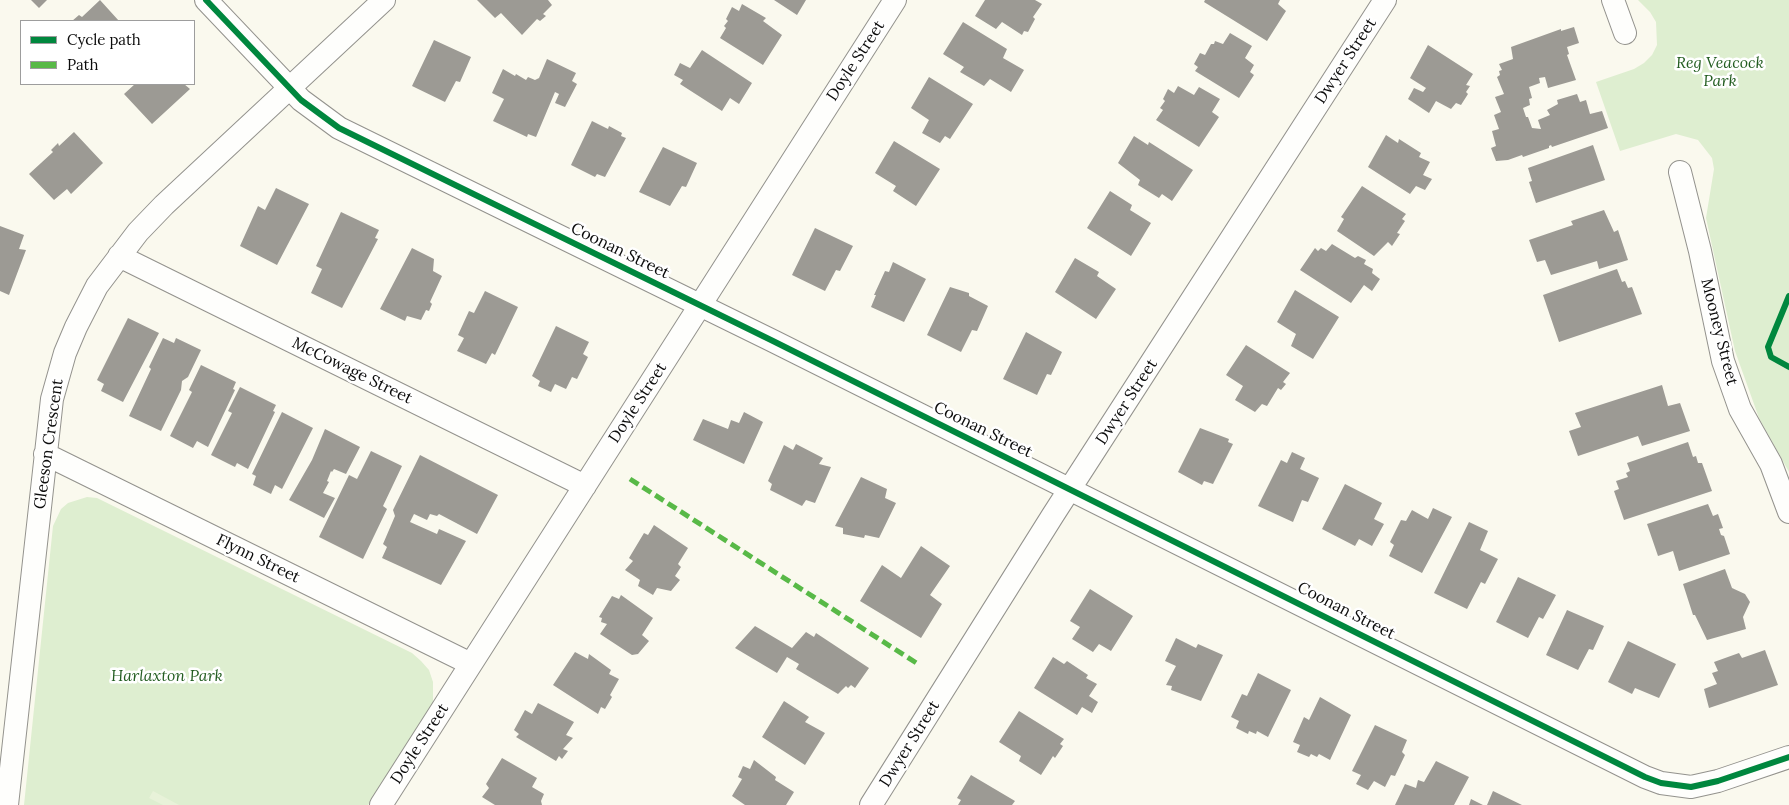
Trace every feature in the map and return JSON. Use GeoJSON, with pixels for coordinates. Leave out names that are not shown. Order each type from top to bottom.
{"type":"FeatureCollection","features":[{"type":"Feature","properties":{"kind":"street","name":"Coonan Street"},"geometry":{"type":"LineString","coordinates":[[206,0],[290,89],[327,120],[368,144],[701,306],[1661,783],[1691,787],[1705,785],[1789,757]]}},
{"type":"Feature","properties":{"kind":"street","name":"Gleeson Crescent"},"geometry":{"type":"LineString","coordinates":[[7,805],[52,399],[65,353],[97,286],[119,256],[164,205],[384,0]]}},
{"type":"Feature","properties":{"kind":"street","name":"Doyle Street"},"geometry":{"type":"LineString","coordinates":[[381,805],[896,0]]}},
{"type":"Feature","properties":{"kind":"street","name":"Dwyer Street"},"geometry":{"type":"LineString","coordinates":[[871,805],[1070,489],[1385,0]]}},
{"type":"Feature","properties":{"kind":"street"},"geometry":{"type":"LineString","coordinates":[[1613,0],[1625,33]]}},
{"type":"Feature","properties":{"kind":"street","name":"Mooney Street"},"geometry":{"type":"LineString","coordinates":[[1680,172],[1700,251],[1722,361],[1740,409],[1771,464],[1789,512]]}},
{"type":"Feature","properties":{"kind":"street","name":"McCowage Street"},"geometry":{"type":"LineString","coordinates":[[119,256],[585,486]]}},
{"type":"Feature","properties":{"kind":"street","name":"Flynn Street"},"geometry":{"type":"LineString","coordinates":[[46,454],[471,664]]}},
{"type":"Feature","properties":{"kind":"green space","name":"Reg Veacock Park"},"geometry":{"type":"Polygon","coordinates":[[[1638,0],[1789,0],[1789,472],[1759,418],[1735,351],[1706,218],[1714,169],[1712,158],[1698,140],[1676,134],[1620,151],[1596,82],[1634,69],[1652,55],[1657,45],[1656,22],[1650,12],[1638,0]]]}},
{"type":"Feature","properties":{"kind":"green space","name":"Harlaxton Park"},"geometry":{"type":"Polygon","coordinates":[[[87,497],[97,498],[412,653],[421,661],[429,670],[433,682],[433,702],[429,712],[368,805],[24,805],[53,526],[61,509],[68,503],[87,497]]]}},
{"type":"Feature","properties":{"kind":"green space"},"geometry":{"type":"Polygon","coordinates":[[[153,791],[179,805],[163,805],[149,798],[153,791]]]}},
{"type":"Feature","properties":{"kind":"building"},"geometry":{"type":"Polygon","coordinates":[[[31,0],[47,0],[39,8],[31,0]]]}},
{"type":"Feature","properties":{"kind":"building"},"geometry":{"type":"Polygon","coordinates":[[[100,0],[118,20],[73,20],[79,15],[82,17],[100,0]]]}},
{"type":"Feature","properties":{"kind":"building"},"geometry":{"type":"Polygon","coordinates":[[[477,0],[548,0],[552,5],[543,14],[546,16],[540,21],[537,19],[522,35],[501,13],[495,18],[477,0]]]}},
{"type":"Feature","properties":{"kind":"building"},"geometry":{"type":"Polygon","coordinates":[[[774,0],[806,0],[797,15],[774,0]]]}},
{"type":"Feature","properties":{"kind":"building"},"geometry":{"type":"Polygon","coordinates":[[[985,0],[1035,0],[1042,4],[1033,17],[1035,19],[1028,32],[1024,31],[1022,35],[1002,22],[996,29],[975,16],[985,0]]]}},
{"type":"Feature","properties":{"kind":"building"},"geometry":{"type":"Polygon","coordinates":[[[1205,0],[1280,0],[1278,4],[1286,11],[1267,41],[1204,2],[1205,0]]]}},
{"type":"Feature","properties":{"kind":"building"},"geometry":{"type":"Polygon","coordinates":[[[742,4],[766,18],[763,21],[782,35],[763,65],[720,38],[726,28],[724,26],[728,21],[726,19],[732,7],[739,11],[742,4]]]}},
{"type":"Feature","properties":{"kind":"building"},"geometry":{"type":"Polygon","coordinates":[[[963,22],[1007,49],[1003,58],[1024,70],[1011,92],[990,79],[984,86],[960,72],[964,67],[943,54],[963,22]]]}},
{"type":"Feature","properties":{"kind":"building"},"geometry":{"type":"Polygon","coordinates":[[[1574,27],[1579,43],[1567,47],[1569,54],[1567,55],[1576,80],[1548,88],[1545,77],[1539,78],[1540,83],[1529,87],[1532,98],[1529,99],[1530,105],[1523,108],[1526,117],[1528,117],[1532,128],[1541,129],[1538,120],[1550,115],[1547,110],[1558,104],[1557,100],[1577,94],[1580,102],[1586,100],[1590,114],[1602,111],[1608,128],[1552,147],[1551,145],[1549,148],[1523,157],[1522,155],[1508,160],[1496,161],[1491,148],[1496,146],[1492,131],[1499,129],[1494,115],[1501,112],[1495,97],[1504,94],[1497,77],[1500,75],[1499,71],[1502,70],[1499,64],[1513,59],[1511,47],[1561,29],[1561,31],[1574,27]]]}},
{"type":"Feature","properties":{"kind":"building"},"geometry":{"type":"Polygon","coordinates":[[[1230,33],[1252,46],[1245,58],[1254,65],[1250,72],[1254,75],[1239,98],[1195,71],[1198,67],[1194,64],[1200,53],[1205,55],[1211,44],[1214,44],[1215,41],[1223,44],[1230,33]]]}},
{"type":"Feature","properties":{"kind":"building"},"geometry":{"type":"Polygon","coordinates":[[[434,40],[471,57],[460,82],[456,81],[445,102],[412,86],[434,40]]]}},
{"type":"Feature","properties":{"kind":"building"},"geometry":{"type":"Polygon","coordinates":[[[1428,45],[1473,74],[1466,85],[1470,86],[1466,92],[1468,94],[1461,105],[1456,103],[1451,109],[1436,101],[1429,113],[1408,99],[1414,88],[1423,92],[1426,88],[1410,78],[1428,45]]]}},
{"type":"Feature","properties":{"kind":"building"},"geometry":{"type":"Polygon","coordinates":[[[702,50],[752,83],[739,104],[730,98],[722,111],[680,84],[683,80],[674,75],[680,63],[690,68],[702,50]]]}},
{"type":"Feature","properties":{"kind":"building"},"geometry":{"type":"Polygon","coordinates":[[[547,59],[576,73],[572,81],[577,84],[565,107],[555,103],[559,94],[555,92],[536,137],[528,134],[527,137],[493,121],[504,99],[492,93],[503,69],[526,80],[528,77],[535,80],[539,78],[547,59]]]}},
{"type":"Feature","properties":{"kind":"building"},"geometry":{"type":"Polygon","coordinates":[[[929,77],[973,104],[950,139],[945,136],[940,143],[922,133],[929,120],[911,108],[929,77]]]}},
{"type":"Feature","properties":{"kind":"building"},"geometry":{"type":"Polygon","coordinates":[[[134,85],[185,85],[190,89],[152,124],[124,94],[134,85]]]}},
{"type":"Feature","properties":{"kind":"building"},"geometry":{"type":"Polygon","coordinates":[[[1178,86],[1194,95],[1199,87],[1220,99],[1212,112],[1219,117],[1199,147],[1156,120],[1163,110],[1160,108],[1165,101],[1163,99],[1168,89],[1174,93],[1178,86]]]}},
{"type":"Feature","properties":{"kind":"building"},"geometry":{"type":"Polygon","coordinates":[[[592,121],[608,129],[609,126],[622,133],[621,136],[626,138],[605,177],[597,174],[595,177],[571,165],[592,121]]]}},
{"type":"Feature","properties":{"kind":"building"},"geometry":{"type":"Polygon","coordinates":[[[74,132],[103,163],[71,194],[67,189],[54,200],[29,174],[53,152],[51,150],[58,143],[59,146],[74,132]]]}},
{"type":"Feature","properties":{"kind":"building"},"geometry":{"type":"Polygon","coordinates":[[[1386,135],[1398,143],[1399,139],[1421,153],[1419,157],[1430,162],[1423,175],[1432,179],[1425,190],[1416,186],[1410,194],[1368,167],[1386,135]]]}},
{"type":"Feature","properties":{"kind":"building"},"geometry":{"type":"Polygon","coordinates":[[[1134,136],[1148,145],[1149,142],[1193,170],[1172,201],[1162,194],[1159,198],[1138,185],[1140,180],[1118,163],[1134,136]]]}},
{"type":"Feature","properties":{"kind":"building"},"geometry":{"type":"Polygon","coordinates":[[[894,141],[940,169],[916,206],[893,191],[896,186],[875,173],[894,141]]]}},
{"type":"Feature","properties":{"kind":"building"},"geometry":{"type":"Polygon","coordinates":[[[1593,145],[1605,180],[1536,203],[1529,182],[1532,181],[1528,168],[1593,145]]]}},
{"type":"Feature","properties":{"kind":"building"},"geometry":{"type":"Polygon","coordinates":[[[663,147],[697,163],[686,187],[682,186],[670,206],[639,192],[663,147]]]}},
{"type":"Feature","properties":{"kind":"building"},"geometry":{"type":"Polygon","coordinates":[[[1362,186],[1406,214],[1402,219],[1405,221],[1397,233],[1400,234],[1392,246],[1388,242],[1374,256],[1337,231],[1344,219],[1341,217],[1362,186]]]}},
{"type":"Feature","properties":{"kind":"building"},"geometry":{"type":"Polygon","coordinates":[[[276,188],[309,204],[277,265],[240,246],[258,206],[265,210],[276,188]]]}},
{"type":"Feature","properties":{"kind":"building"},"geometry":{"type":"Polygon","coordinates":[[[1110,191],[1132,205],[1130,210],[1151,223],[1131,256],[1087,228],[1110,191]]]}},
{"type":"Feature","properties":{"kind":"building"},"geometry":{"type":"Polygon","coordinates":[[[1604,210],[1614,232],[1618,230],[1628,260],[1599,269],[1597,261],[1551,275],[1545,260],[1537,262],[1529,240],[1573,225],[1571,221],[1604,210]]]}},
{"type":"Feature","properties":{"kind":"building"},"geometry":{"type":"Polygon","coordinates":[[[341,212],[379,230],[375,238],[378,239],[342,308],[311,293],[322,269],[316,266],[341,212]]]}},
{"type":"Feature","properties":{"kind":"building"},"geometry":{"type":"Polygon","coordinates":[[[0,226],[24,235],[19,249],[26,250],[9,295],[0,291],[0,226]]]}},
{"type":"Feature","properties":{"kind":"building"},"geometry":{"type":"Polygon","coordinates":[[[815,228],[853,246],[840,271],[836,270],[825,291],[792,275],[815,228]]]}},
{"type":"Feature","properties":{"kind":"building"},"geometry":{"type":"Polygon","coordinates":[[[1332,244],[1355,258],[1358,256],[1366,260],[1364,264],[1373,269],[1372,273],[1380,279],[1372,291],[1364,285],[1351,303],[1300,270],[1315,248],[1318,251],[1321,248],[1326,251],[1332,244]]]}},
{"type":"Feature","properties":{"kind":"building"},"geometry":{"type":"Polygon","coordinates":[[[412,248],[434,259],[433,271],[442,276],[430,302],[432,304],[429,311],[426,310],[421,320],[407,316],[405,321],[380,309],[412,248]]]}},
{"type":"Feature","properties":{"kind":"building"},"geometry":{"type":"Polygon","coordinates":[[[1075,258],[1099,272],[1097,276],[1116,289],[1096,319],[1055,292],[1075,258]]]}},
{"type":"Feature","properties":{"kind":"building"},"geometry":{"type":"Polygon","coordinates":[[[893,262],[926,279],[904,322],[871,307],[876,295],[874,295],[885,271],[889,272],[893,262]]]}},
{"type":"Feature","properties":{"kind":"building"},"geometry":{"type":"Polygon","coordinates":[[[1617,269],[1622,282],[1625,281],[1628,288],[1632,287],[1642,314],[1559,342],[1543,295],[1617,269]]]}},
{"type":"Feature","properties":{"kind":"building"},"geometry":{"type":"Polygon","coordinates":[[[950,287],[969,293],[969,296],[988,306],[977,331],[972,330],[961,352],[927,335],[950,287]]]}},
{"type":"Feature","properties":{"kind":"building"},"geometry":{"type":"Polygon","coordinates":[[[1295,290],[1339,317],[1313,359],[1291,346],[1296,334],[1277,322],[1295,290]]]}},
{"type":"Feature","properties":{"kind":"building"},"geometry":{"type":"Polygon","coordinates":[[[485,291],[518,307],[495,355],[492,353],[486,364],[457,351],[464,338],[458,335],[469,311],[474,313],[485,291]]]}},
{"type":"Feature","properties":{"kind":"building"},"geometry":{"type":"Polygon","coordinates":[[[128,318],[159,333],[123,402],[101,391],[104,384],[97,380],[128,318]]]}},
{"type":"Feature","properties":{"kind":"building"},"geometry":{"type":"Polygon","coordinates":[[[556,326],[589,342],[583,354],[588,357],[577,379],[572,377],[566,389],[555,384],[551,392],[538,386],[540,381],[532,376],[556,326]]]}},
{"type":"Feature","properties":{"kind":"building"},"geometry":{"type":"Polygon","coordinates":[[[1026,332],[1062,352],[1051,375],[1047,374],[1037,395],[1003,379],[1026,332]]]}},
{"type":"Feature","properties":{"kind":"building"},"geometry":{"type":"Polygon","coordinates":[[[163,338],[174,343],[176,338],[201,350],[188,377],[182,381],[181,390],[161,431],[129,416],[163,338]]]}},
{"type":"Feature","properties":{"kind":"building"},"geometry":{"type":"Polygon","coordinates":[[[1246,345],[1290,373],[1283,382],[1286,384],[1281,390],[1278,388],[1267,406],[1262,404],[1255,412],[1235,400],[1243,386],[1226,375],[1246,345]]]}},
{"type":"Feature","properties":{"kind":"building"},"geometry":{"type":"Polygon","coordinates":[[[201,365],[236,382],[233,389],[235,390],[208,447],[197,441],[193,448],[170,436],[192,392],[189,390],[201,365]]]}},
{"type":"Feature","properties":{"kind":"building"},"geometry":{"type":"Polygon","coordinates":[[[1662,385],[1668,406],[1680,403],[1690,431],[1642,446],[1638,436],[1578,456],[1569,431],[1581,427],[1575,413],[1662,385]]]}},
{"type":"Feature","properties":{"kind":"building"},"geometry":{"type":"Polygon","coordinates":[[[240,387],[276,405],[273,411],[275,412],[248,469],[237,463],[235,467],[211,455],[232,413],[228,411],[240,387]]]}},
{"type":"Feature","properties":{"kind":"building"},"geometry":{"type":"Polygon","coordinates":[[[282,412],[313,428],[282,489],[275,485],[271,494],[253,485],[256,476],[252,474],[282,412]]]}},
{"type":"Feature","properties":{"kind":"building"},"geometry":{"type":"Polygon","coordinates":[[[744,412],[763,422],[744,464],[693,440],[703,419],[728,429],[731,420],[739,423],[744,412]]]}},
{"type":"Feature","properties":{"kind":"building"},"geometry":{"type":"Polygon","coordinates":[[[1200,428],[1229,439],[1228,442],[1233,444],[1213,484],[1204,481],[1202,485],[1178,472],[1200,428]]]}},
{"type":"Feature","properties":{"kind":"building"},"geometry":{"type":"Polygon","coordinates":[[[325,429],[360,447],[346,474],[334,469],[331,471],[327,481],[329,482],[323,493],[335,498],[324,518],[289,500],[312,460],[325,429]]]}},
{"type":"Feature","properties":{"kind":"building"},"geometry":{"type":"Polygon","coordinates":[[[1688,442],[1693,457],[1696,456],[1698,463],[1702,463],[1712,491],[1624,520],[1614,491],[1619,489],[1616,481],[1628,477],[1626,473],[1630,471],[1627,463],[1688,442]]]}},
{"type":"Feature","properties":{"kind":"building"},"geometry":{"type":"Polygon","coordinates":[[[796,444],[823,458],[819,464],[831,467],[815,503],[806,500],[802,506],[770,490],[772,484],[768,481],[784,445],[793,450],[796,444]]]}},
{"type":"Feature","properties":{"kind":"building"},"geometry":{"type":"Polygon","coordinates":[[[371,451],[402,466],[383,506],[387,509],[363,559],[319,537],[349,475],[357,479],[371,451]]]}},
{"type":"Feature","properties":{"kind":"building"},"geometry":{"type":"Polygon","coordinates":[[[1292,452],[1305,458],[1300,469],[1319,478],[1308,502],[1302,500],[1293,522],[1258,506],[1281,460],[1287,463],[1292,452]]]}},
{"type":"Feature","properties":{"kind":"building"},"geometry":{"type":"Polygon","coordinates":[[[420,455],[498,495],[477,534],[439,514],[437,516],[430,514],[427,520],[414,514],[410,522],[437,534],[439,529],[466,541],[441,585],[382,558],[387,547],[383,544],[395,516],[393,510],[420,455]]]}},
{"type":"Feature","properties":{"kind":"building"},"geometry":{"type":"Polygon","coordinates":[[[861,477],[887,489],[885,498],[896,503],[879,538],[865,535],[864,538],[843,534],[843,528],[835,526],[861,477]]]}},
{"type":"Feature","properties":{"kind":"building"},"geometry":{"type":"Polygon","coordinates":[[[1345,484],[1382,503],[1374,519],[1384,524],[1372,546],[1359,539],[1355,546],[1322,529],[1345,484]]]}},
{"type":"Feature","properties":{"kind":"building"},"geometry":{"type":"Polygon","coordinates":[[[1708,504],[1713,516],[1718,514],[1723,528],[1719,529],[1721,535],[1724,536],[1730,554],[1679,571],[1673,551],[1658,556],[1647,524],[1708,504]]]}},
{"type":"Feature","properties":{"kind":"building"},"geometry":{"type":"Polygon","coordinates":[[[1433,508],[1452,517],[1422,573],[1389,556],[1394,545],[1390,542],[1401,520],[1406,521],[1412,510],[1428,519],[1433,508]]]}},
{"type":"Feature","properties":{"kind":"building"},"geometry":{"type":"Polygon","coordinates":[[[1469,522],[1488,531],[1480,550],[1498,559],[1485,584],[1481,582],[1467,609],[1434,593],[1469,522]]]}},
{"type":"Feature","properties":{"kind":"building"},"geometry":{"type":"Polygon","coordinates":[[[654,525],[688,548],[678,564],[681,567],[675,576],[680,580],[671,591],[657,588],[653,595],[638,586],[640,580],[625,570],[633,561],[629,558],[644,533],[648,535],[654,525]]]}},
{"type":"Feature","properties":{"kind":"building"},"geometry":{"type":"Polygon","coordinates":[[[921,546],[950,566],[930,595],[942,604],[921,638],[860,601],[882,565],[901,578],[921,546]]]}},
{"type":"Feature","properties":{"kind":"building"},"geometry":{"type":"Polygon","coordinates":[[[1725,569],[1732,588],[1745,594],[1750,602],[1743,617],[1746,629],[1707,640],[1695,615],[1693,615],[1683,584],[1725,569]]]}},
{"type":"Feature","properties":{"kind":"building"},"geometry":{"type":"Polygon","coordinates":[[[1518,577],[1556,595],[1543,619],[1539,617],[1528,638],[1496,622],[1518,577]]]}},
{"type":"Feature","properties":{"kind":"building"},"geometry":{"type":"Polygon","coordinates":[[[1090,589],[1133,616],[1111,651],[1099,644],[1093,652],[1072,639],[1080,627],[1070,621],[1090,589]]]}},
{"type":"Feature","properties":{"kind":"building"},"geometry":{"type":"Polygon","coordinates":[[[621,595],[653,618],[642,635],[649,641],[638,654],[632,655],[600,634],[607,624],[601,622],[602,618],[599,617],[612,596],[619,599],[621,595]]]}},
{"type":"Feature","properties":{"kind":"building"},"geometry":{"type":"Polygon","coordinates":[[[1567,610],[1604,626],[1593,650],[1589,649],[1578,670],[1546,655],[1567,610]]]}},
{"type":"Feature","properties":{"kind":"building"},"geometry":{"type":"Polygon","coordinates":[[[755,626],[792,648],[806,632],[814,637],[816,633],[869,668],[855,688],[851,685],[848,688],[846,686],[838,694],[796,669],[799,664],[787,657],[777,673],[735,648],[755,626]]]}},
{"type":"Feature","properties":{"kind":"building"},"geometry":{"type":"Polygon","coordinates":[[[1176,638],[1196,648],[1198,644],[1223,655],[1201,701],[1171,690],[1172,686],[1166,685],[1176,666],[1165,661],[1176,638]]]}},
{"type":"Feature","properties":{"kind":"building"},"geometry":{"type":"Polygon","coordinates":[[[1628,641],[1676,664],[1659,698],[1635,688],[1632,694],[1608,682],[1628,641]]]}},
{"type":"Feature","properties":{"kind":"building"},"geometry":{"type":"Polygon","coordinates":[[[1765,650],[1778,685],[1709,708],[1704,689],[1717,684],[1712,673],[1718,671],[1714,662],[1739,653],[1742,658],[1765,650]]]}},
{"type":"Feature","properties":{"kind":"building"},"geometry":{"type":"Polygon","coordinates":[[[575,652],[588,659],[589,654],[611,670],[609,674],[619,679],[605,709],[601,707],[598,714],[553,685],[575,652]]]}},
{"type":"Feature","properties":{"kind":"building"},"geometry":{"type":"Polygon","coordinates":[[[1053,657],[1064,664],[1067,661],[1088,675],[1086,678],[1097,684],[1089,696],[1098,702],[1092,713],[1082,707],[1077,715],[1034,688],[1053,657]]]}},
{"type":"Feature","properties":{"kind":"building"},"geometry":{"type":"Polygon","coordinates":[[[1258,673],[1291,690],[1268,737],[1257,731],[1256,734],[1249,731],[1248,734],[1236,728],[1239,721],[1231,717],[1242,694],[1247,696],[1258,673]]]}},
{"type":"Feature","properties":{"kind":"building"},"geometry":{"type":"Polygon","coordinates":[[[1320,697],[1351,715],[1330,760],[1319,754],[1317,757],[1311,754],[1309,757],[1297,752],[1300,745],[1293,742],[1304,717],[1309,720],[1320,697]]]}},
{"type":"Feature","properties":{"kind":"building"},"geometry":{"type":"Polygon","coordinates":[[[784,701],[809,717],[805,722],[825,733],[805,765],[762,737],[784,701]]]}},
{"type":"Feature","properties":{"kind":"building"},"geometry":{"type":"Polygon","coordinates":[[[538,703],[574,722],[566,735],[573,738],[563,749],[568,751],[562,759],[559,756],[556,761],[516,737],[519,734],[514,730],[525,710],[532,714],[538,703]]]}},
{"type":"Feature","properties":{"kind":"building"},"geometry":{"type":"Polygon","coordinates":[[[1019,711],[1064,739],[1060,744],[1063,746],[1055,758],[1053,756],[1041,775],[1019,761],[1021,756],[999,742],[1019,711]]]}},
{"type":"Feature","properties":{"kind":"building"},"geometry":{"type":"Polygon","coordinates":[[[1375,725],[1407,740],[1402,752],[1405,755],[1395,776],[1391,775],[1385,787],[1374,781],[1368,790],[1356,784],[1361,775],[1352,771],[1375,725]]]}},
{"type":"Feature","properties":{"kind":"building"},"geometry":{"type":"Polygon","coordinates":[[[502,758],[537,778],[532,787],[544,794],[541,801],[542,805],[495,805],[482,797],[489,788],[486,784],[502,758]]]}},
{"type":"Feature","properties":{"kind":"building"},"geometry":{"type":"Polygon","coordinates":[[[754,760],[776,777],[775,780],[794,792],[786,805],[745,805],[732,796],[742,779],[738,777],[743,766],[750,769],[754,760]]]}},
{"type":"Feature","properties":{"kind":"building"},"geometry":{"type":"Polygon","coordinates":[[[1436,761],[1469,777],[1454,805],[1395,805],[1405,784],[1416,788],[1418,780],[1424,782],[1436,761]]]}},
{"type":"Feature","properties":{"kind":"building"},"geometry":{"type":"Polygon","coordinates":[[[971,775],[1015,801],[1012,805],[958,805],[961,800],[957,798],[971,775]]]}},
{"type":"Feature","properties":{"kind":"building"},"geometry":{"type":"Polygon","coordinates":[[[1493,791],[1522,805],[1487,805],[1493,791]]]}},
{"type":"Feature","properties":{"kind":"building"},"geometry":{"type":"Polygon","coordinates":[[[1471,799],[1483,805],[1469,805],[1471,799]]]}},
{"type":"Feature","properties":{"kind":"marked path"},"geometry":{"type":"LineString","coordinates":[[630,479],[918,664]]}},
{"type":"Feature","properties":{"kind":"cycle path"},"geometry":{"type":"LineString","coordinates":[[206,0],[301,100],[339,128],[773,341],[1645,777],[1661,783],[1691,787],[1718,781],[1789,757]]}},
{"type":"Feature","properties":{"kind":"cycle path"},"geometry":{"type":"LineString","coordinates":[[1789,296],[1768,347],[1771,357],[1789,367]]}}]}
